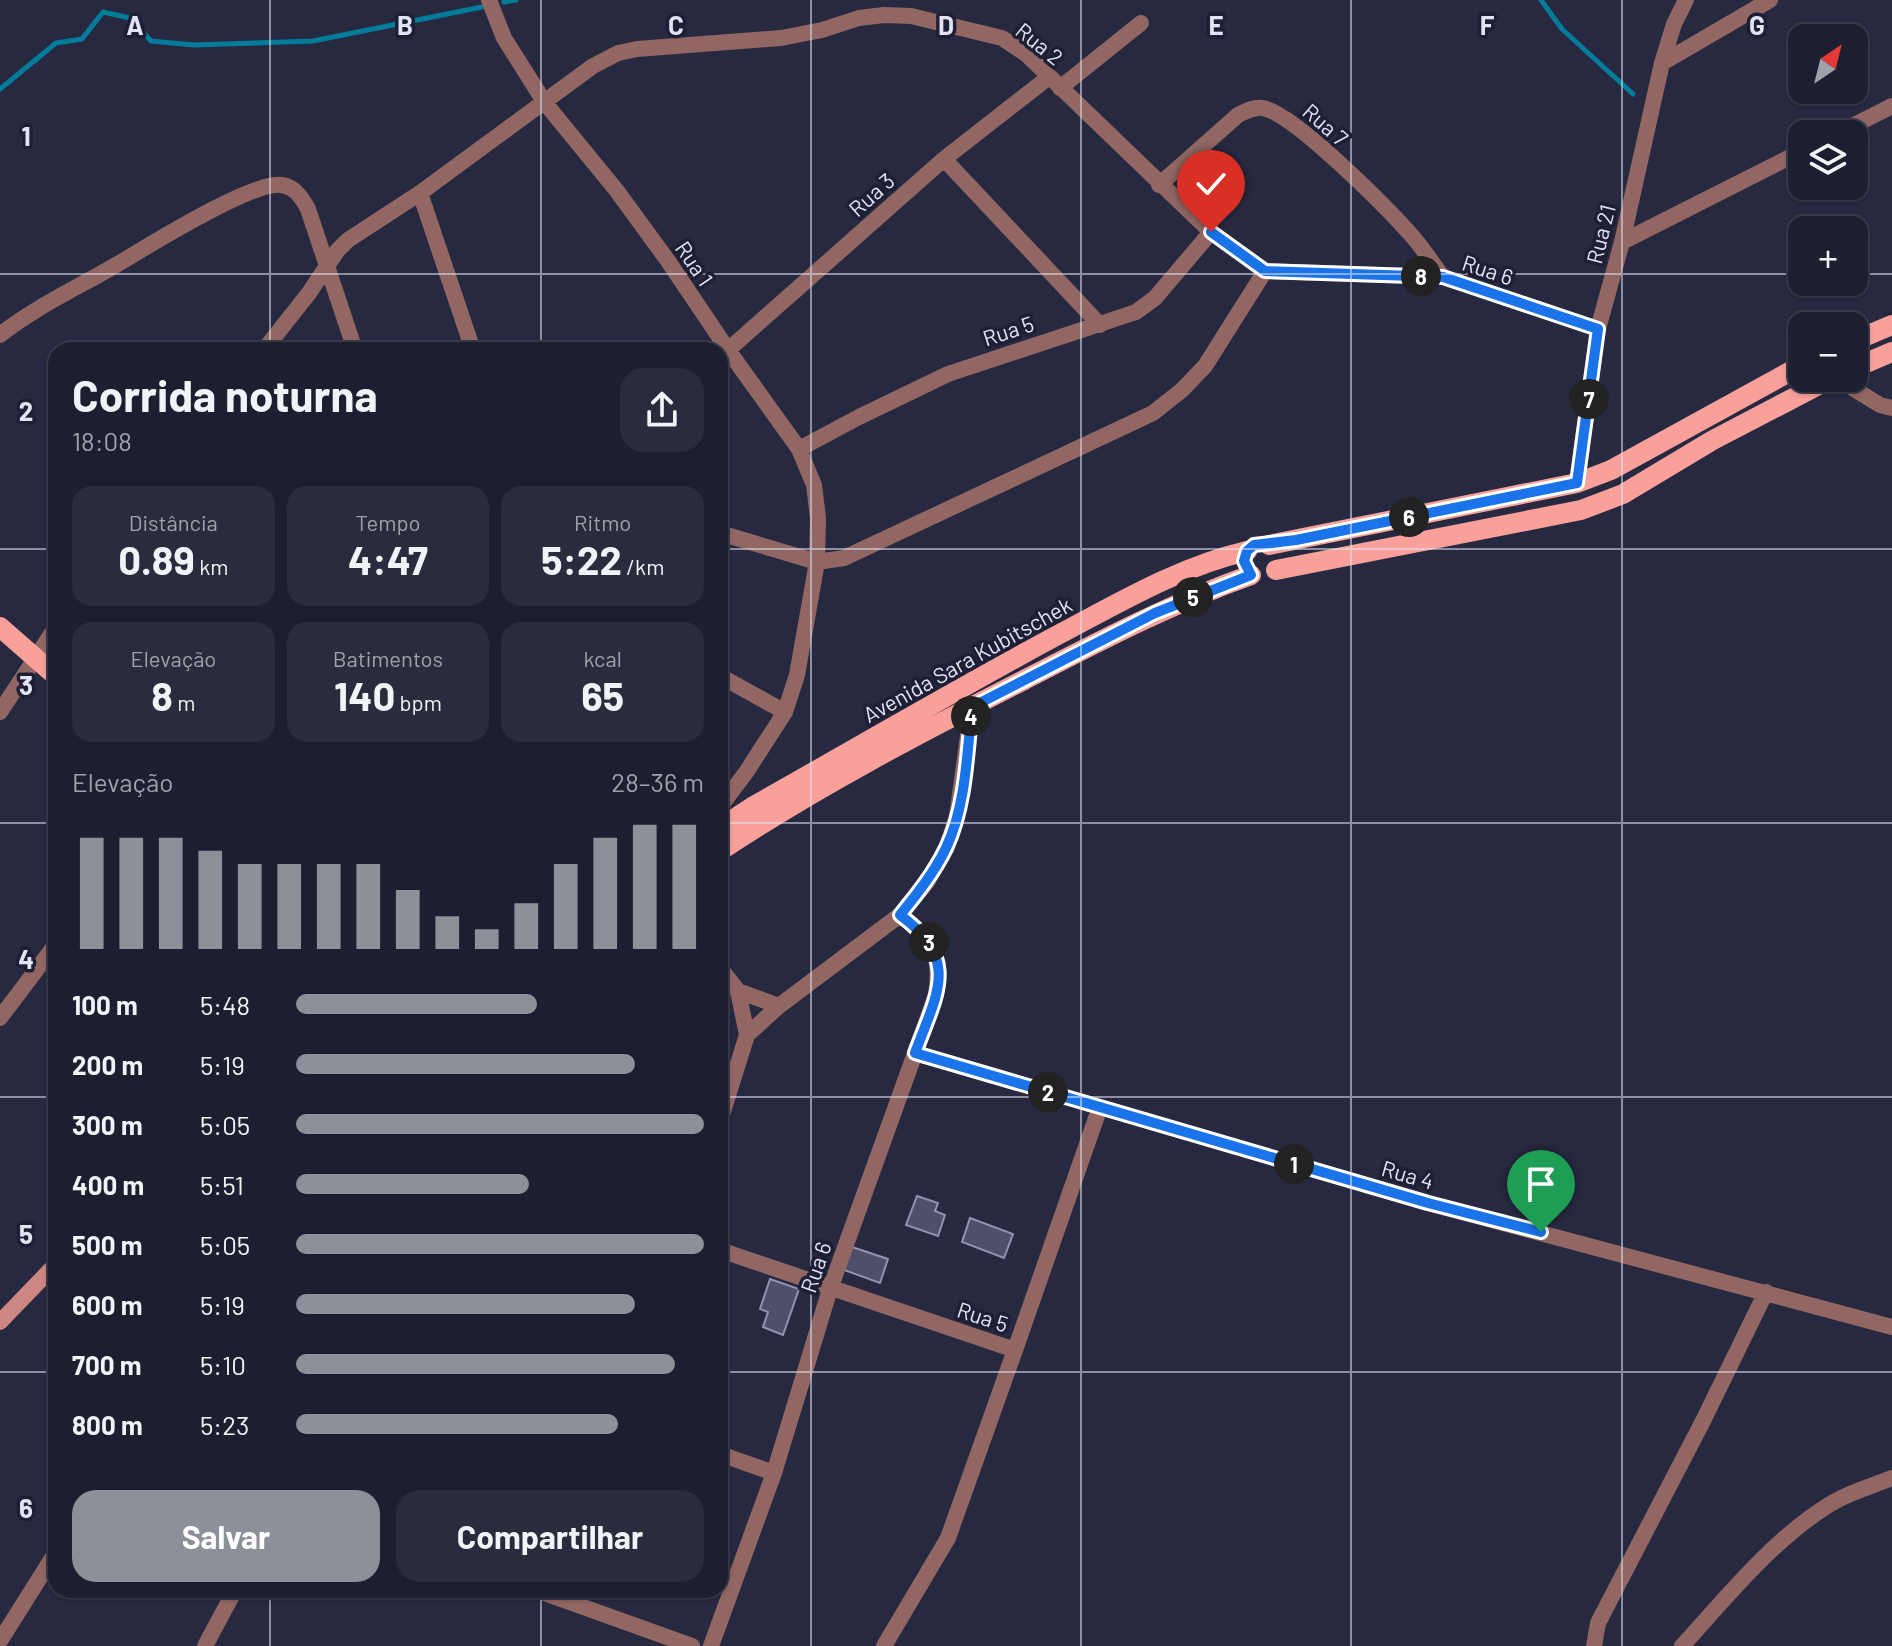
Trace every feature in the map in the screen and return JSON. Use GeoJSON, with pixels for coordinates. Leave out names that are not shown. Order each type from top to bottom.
{"type":"FeatureCollection","features":[{"type":"Feature","properties":{"kind":"main road"},"geometry":{"type":"LineString","coordinates":[[1868,335],[1892,325]]}},
{"type":"Feature","properties":{"kind":"main road"},"geometry":{"type":"LineString","coordinates":[[1868,362],[1892,352]]}},
{"type":"Feature","properties":{"kind":"main road","name":"Avenida Sara Kubitschek"},"geometry":{"type":"LineString","coordinates":[[728,823],[963,686],[1140,591],[1211,560],[1247,551],[1254,545],[1269,545],[1577,483],[1611,470],[1788,373]]}},
{"type":"Feature","properties":{"kind":"main road","name":"Avenida Sara Kubitschek"},"geometry":{"type":"LineString","coordinates":[[728,846],[782,810],[1155,613],[1251,575],[1265,578],[1276,570],[1581,510],[1623,494],[1713,440],[1807,392]]}},
{"type":"Feature","properties":{"kind":"main road"},"geometry":{"type":"LineString","coordinates":[[1269,545],[1277,553],[1276,570]]}},
{"type":"Feature","properties":{"kind":"main road"},"geometry":{"type":"LineString","coordinates":[[1247,551],[1244,561],[1251,575]]}},
{"type":"Feature","properties":{"kind":"main road"},"geometry":{"type":"LineString","coordinates":[[0,627],[48,669]]}},
{"type":"Feature","properties":{"kind":"street","name":"Rua 21"},"geometry":{"type":"LineString","coordinates":[[1577,483],[1598,329],[1622,242],[1662,63],[1674,24],[1686,0]]}},
{"type":"Feature","properties":{"kind":"street"},"geometry":{"type":"LineString","coordinates":[[1662,63],[1770,0]]}},
{"type":"Feature","properties":{"kind":"street","name":"Rua 1"},"geometry":{"type":"LineString","coordinates":[[492,2],[504,38],[545,103],[617,191],[723,342]]}},
{"type":"Feature","properties":{"kind":"street","name":"Rua 2"},"geometry":{"type":"LineString","coordinates":[[270,342],[348,240],[420,193],[593,66],[618,53],[662,46],[781,38],[822,30],[859,18],[884,15],[911,16],[1002,38],[1026,54],[1159,185],[1211,232],[1265,271]]}},
{"type":"Feature","properties":{"kind":"street","name":"Rua 3"},"geometry":{"type":"LineString","coordinates":[[728,350],[944,159],[1141,23]]}},
{"type":"Feature","properties":{"kind":"street"},"geometry":{"type":"LineString","coordinates":[[1864,120],[1892,106]]}},
{"type":"Feature","properties":{"kind":"street","name":"Rua 7"},"geometry":{"type":"LineString","coordinates":[[1159,185],[1238,115],[1262,108],[1287,118],[1369,193],[1413,238],[1443,277]]}},
{"type":"Feature","properties":{"kind":"street"},"geometry":{"type":"LineString","coordinates":[[1622,242],[1788,158]]}},
{"type":"Feature","properties":{"kind":"street"},"geometry":{"type":"LineString","coordinates":[[944,159],[1100,325]]}},
{"type":"Feature","properties":{"kind":"street"},"geometry":{"type":"LineString","coordinates":[[0,335],[38,309],[179,227],[245,194],[270,185],[281,185],[292,189],[308,209],[352,342]]}},
{"type":"Feature","properties":{"kind":"street"},"geometry":{"type":"LineString","coordinates":[[420,193],[470,342]]}},
{"type":"Feature","properties":{"kind":"street","name":"Rua 5"},"geometry":{"type":"LineString","coordinates":[[799,449],[948,374],[1136,312],[1155,298],[1211,232]]}},
{"type":"Feature","properties":{"kind":"street"},"geometry":{"type":"LineString","coordinates":[[728,535],[817,562],[844,558],[1153,413],[1205,366],[1265,271]]}},
{"type":"Feature","properties":{"kind":"street","name":"Rua 6"},"geometry":{"type":"LineString","coordinates":[[1265,271],[1443,277],[1598,329]]}},
{"type":"Feature","properties":{"kind":"street","name":"Rua 1"},"geometry":{"type":"LineString","coordinates":[[728,350],[799,449],[814,485],[818,518],[817,562],[797,675],[785,712],[728,796]]}},
{"type":"Feature","properties":{"kind":"street"},"geometry":{"type":"LineString","coordinates":[[1858,392],[1892,408]]}},
{"type":"Feature","properties":{"kind":"street"},"geometry":{"type":"LineString","coordinates":[[0,712],[48,639]]}},
{"type":"Feature","properties":{"kind":"street"},"geometry":{"type":"LineString","coordinates":[[728,680],[785,712]]}},
{"type":"Feature","properties":{"kind":"street"},"geometry":{"type":"LineString","coordinates":[[747,1035],[779,1006],[900,915],[927,882],[947,847],[957,816],[972,707]]}},
{"type":"Feature","properties":{"kind":"street","name":"Rua 6"},"geometry":{"type":"LineString","coordinates":[[711,1646],[774,1473],[830,1289],[936,995],[939,969],[934,948],[919,929],[900,915]]}},
{"type":"Feature","properties":{"kind":"street"},"geometry":{"type":"LineString","coordinates":[[0,1018],[48,955]]}},
{"type":"Feature","properties":{"kind":"street"},"geometry":{"type":"LineString","coordinates":[[728,978],[738,991],[747,1035],[728,1096]]}},
{"type":"Feature","properties":{"kind":"street"},"geometry":{"type":"LineString","coordinates":[[738,991],[779,1006]]}},
{"type":"Feature","properties":{"kind":"street","name":"Rua 4"},"geometry":{"type":"LineString","coordinates":[[915,1053],[1428,1203],[1892,1327]]}},
{"type":"Feature","properties":{"kind":"street"},"geometry":{"type":"LineString","coordinates":[[1015,1350],[1100,1107]]}},
{"type":"Feature","properties":{"kind":"street","name":"Rua 5"},"geometry":{"type":"LineString","coordinates":[[728,1253],[1015,1350],[948,1538],[884,1646]]}},
{"type":"Feature","properties":{"kind":"street"},"geometry":{"type":"LineString","coordinates":[[0,1322],[48,1272]]}},
{"type":"Feature","properties":{"kind":"street"},"geometry":{"type":"LineString","coordinates":[[1594,1646],[1598,1623],[1766,1292]]}},
{"type":"Feature","properties":{"kind":"street"},"geometry":{"type":"LineString","coordinates":[[728,1457],[774,1473]]}},
{"type":"Feature","properties":{"kind":"street"},"geometry":{"type":"LineString","coordinates":[[1682,1646],[1795,1529],[1826,1506],[1892,1478]]}},
{"type":"Feature","properties":{"kind":"street"},"geometry":{"type":"LineString","coordinates":[[0,1641],[48,1565]]}},
{"type":"Feature","properties":{"kind":"street"},"geometry":{"type":"LineString","coordinates":[[205,1646],[231,1598]]}},
{"type":"Feature","properties":{"kind":"street"},"geometry":{"type":"LineString","coordinates":[[558,1598],[692,1646]]}},
{"type":"Feature","properties":{"kind":"building"},"geometry":{"type":"Polygon","coordinates":[[[917,1196],[938,1203],[935,1211],[945,1215],[938,1236],[906,1225],[917,1196]]]}},
{"type":"Feature","properties":{"kind":"building"},"geometry":{"type":"Polygon","coordinates":[[[970,1218],[1013,1234],[1004,1258],[962,1242],[970,1218]]]}},
{"type":"Feature","properties":{"kind":"building"},"geometry":{"type":"Polygon","coordinates":[[[852,1247],[888,1259],[880,1283],[844,1270],[852,1247]]]}},
{"type":"Feature","properties":{"kind":"building"},"geometry":{"type":"Polygon","coordinates":[[[770,1279],[799,1289],[783,1335],[763,1327],[768,1312],[760,1309],[770,1279]]]}},
{"type":"Feature","properties":{"kind":"waterway"},"geometry":{"type":"LineString","coordinates":[[504,2],[516,0]]}},
{"type":"Feature","properties":{"kind":"waterway"},"geometry":{"type":"LineString","coordinates":[[1541,0],[1562,29],[1633,94]]}},
{"type":"Feature","properties":{"kind":"waterway"},"geometry":{"type":"LineString","coordinates":[[0,89],[56,43],[82,39],[103,12],[130,18],[151,41],[194,45],[313,41],[482,7]]}},
{"type":"Feature","properties":{"kind":"route"},"geometry":{"type":"LineString","coordinates":[[1211,232],[1265,271],[1443,277],[1598,329],[1577,483],[1296,540],[1254,545],[1247,551],[1244,561],[1251,575],[1155,613],[972,707],[957,816],[947,847],[927,882],[900,915],[919,929],[934,948],[939,969],[936,995],[915,1053],[1428,1203],[1541,1232]]}}]}
